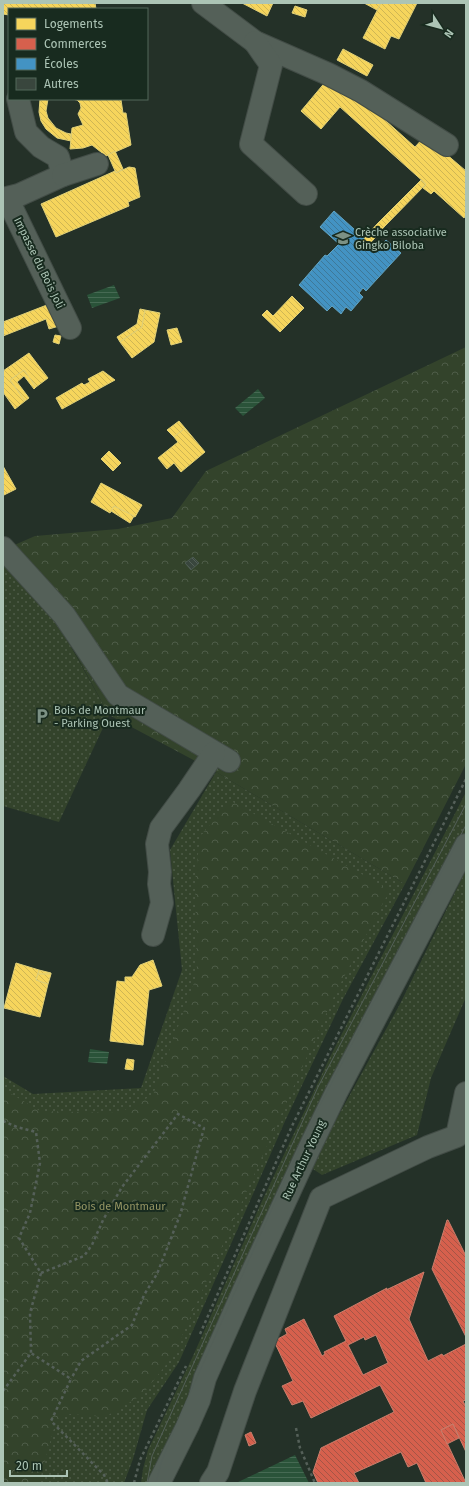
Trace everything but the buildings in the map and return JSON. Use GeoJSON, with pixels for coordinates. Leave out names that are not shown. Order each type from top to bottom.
{"type":"FeatureCollection","features":[{"type":"Feature","properties":{"kind":"street"},"geometry":{"type":"LineString","coordinates":[[202,3],[255,42],[328,74],[361,91],[447,145]]}},
{"type":"Feature","properties":{"kind":"street"},"geometry":{"type":"LineString","coordinates":[[255,42],[271,65],[250,144],[306,194]]}},
{"type":"Feature","properties":{"kind":"street"},"geometry":{"type":"LineString","coordinates":[[18,100],[26,132],[42,146],[58,156],[63,175]]}},
{"type":"Feature","properties":{"kind":"street"},"geometry":{"type":"LineString","coordinates":[[4,197],[20,195],[63,175],[97,164]]}},
{"type":"Feature","properties":{"kind":"street","name":"Impasse du Bois Joli"},"geometry":{"type":"LineString","coordinates":[[4,197],[70,328]]}},
{"type":"Feature","properties":{"kind":"street"},"geometry":{"type":"LineString","coordinates":[[3,548],[64,615],[118,695],[221,757],[189,790],[161,828],[158,844],[160,872],[159,884],[162,903],[153,935]]}},
{"type":"Feature","properties":{"kind":"street","name":"Rue Arthur Young"},"geometry":{"type":"LineString","coordinates":[[158,1483],[188,1426],[199,1400],[205,1378],[241,1296],[336,1093],[466,845]]}},
{"type":"Feature","properties":{"kind":"street"},"geometry":{"type":"LineString","coordinates":[[211,1483],[218,1472],[245,1392],[321,1198],[428,1147],[457,1136],[466,1093]]}},
{"type":"Feature","properties":{"kind":"path"},"geometry":{"type":"LineString","coordinates":[[41,1273],[84,1256],[92,1245],[103,1220],[122,1187],[178,1114],[204,1128],[180,1215],[157,1274],[144,1295],[132,1325],[81,1360],[51,1421],[104,1475],[108,1483]]}},
{"type":"Feature","properties":{"kind":"path"},"geometry":{"type":"LineString","coordinates":[[3,1121],[17,1127],[36,1132],[40,1163],[30,1213],[19,1238],[41,1273],[30,1313],[31,1353],[3,1391]]}},
{"type":"Feature","properties":{"kind":"path"},"geometry":{"type":"LineString","coordinates":[[31,1353],[71,1379]]}},
{"type":"Feature","properties":{"kind":"path"},"geometry":{"type":"LineString","coordinates":[[296,1428],[300,1448],[315,1483]]}},
{"type":"Feature","properties":{"kind":"green space"},"geometry":{"type":"Polygon","coordinates":[[[466,347],[466,764],[405,884],[216,772],[109,715],[57,620],[3,550],[35,536],[118,529],[172,518],[206,471],[466,347]]]}},
{"type":"Feature","properties":{"kind":"green space"},"geometry":{"type":"Polygon","coordinates":[[[3,564],[51,611],[109,715],[59,822],[3,806],[3,564]]]}},
{"type":"Feature","properties":{"kind":"green space","name":"Bois de Montmaur"},"geometry":{"type":"Polygon","coordinates":[[[216,772],[405,884],[343,999],[286,1119],[179,1362],[147,1410],[133,1459],[124,1483],[3,1483],[3,1076],[33,1094],[141,1088],[182,970],[170,850],[216,772]]]}},
{"type":"Feature","properties":{"kind":"green space"},"geometry":{"type":"Polygon","coordinates":[[[466,792],[466,834],[346,1063],[152,1483],[141,1483],[148,1450],[193,1356],[262,1201],[331,1055],[466,792]]]}},
{"type":"Feature","properties":{"kind":"green space","name":"Bois de Montmaur"},"geometry":{"type":"Polygon","coordinates":[[[231,801],[390,890],[335,994],[173,1356],[142,1395],[105,1417],[70,1414],[59,1419],[53,1431],[39,1483],[3,1483],[3,1089],[40,1111],[119,1113],[153,1095],[197,975],[195,882],[200,836],[231,801]]]}},
{"type":"Feature","properties":{"kind":"green space"},"geometry":{"type":"Polygon","coordinates":[[[466,870],[466,997],[431,1078],[417,1135],[322,1175],[310,1167],[400,1004],[466,870]]]}},
{"type":"Feature","properties":{"kind":"shaded area"},"geometry":{"type":"Polygon","coordinates":[[[114,285],[120,298],[92,308],[87,295],[114,285]]]}},
{"type":"Feature","properties":{"kind":"shaded area"},"geometry":{"type":"Polygon","coordinates":[[[258,389],[265,398],[243,416],[235,408],[258,389]]]}},
{"type":"Feature","properties":{"kind":"shaded area"},"geometry":{"type":"Polygon","coordinates":[[[90,1049],[109,1052],[107,1064],[88,1062],[90,1049]]]}},
{"type":"Feature","properties":{"kind":"shaded area"},"geometry":{"type":"Polygon","coordinates":[[[295,1455],[309,1483],[236,1483],[295,1455]]]}},
{"type":"Feature","properties":{"kind":"tram line"},"geometry":{"type":"LineString","coordinates":[[147,1483],[152,1456],[318,1087],[466,804]]}},
{"type":"Feature","properties":{"kind":"tram line"},"geometry":{"type":"LineString","coordinates":[[156,1483],[161,1463],[183,1409],[286,1177],[319,1107],[466,825]]}},
{"type":"Feature","properties":{"kind":"place","name":"Crèche associative Gingko Biloba"},"geometry":{"type":"Point","coordinates":[343,238]}},
{"type":"Feature","properties":{"kind":"place","name":"Bois de Montmaur - Parking Ouest"},"geometry":{"type":"Point","coordinates":[42,716]}}]}
